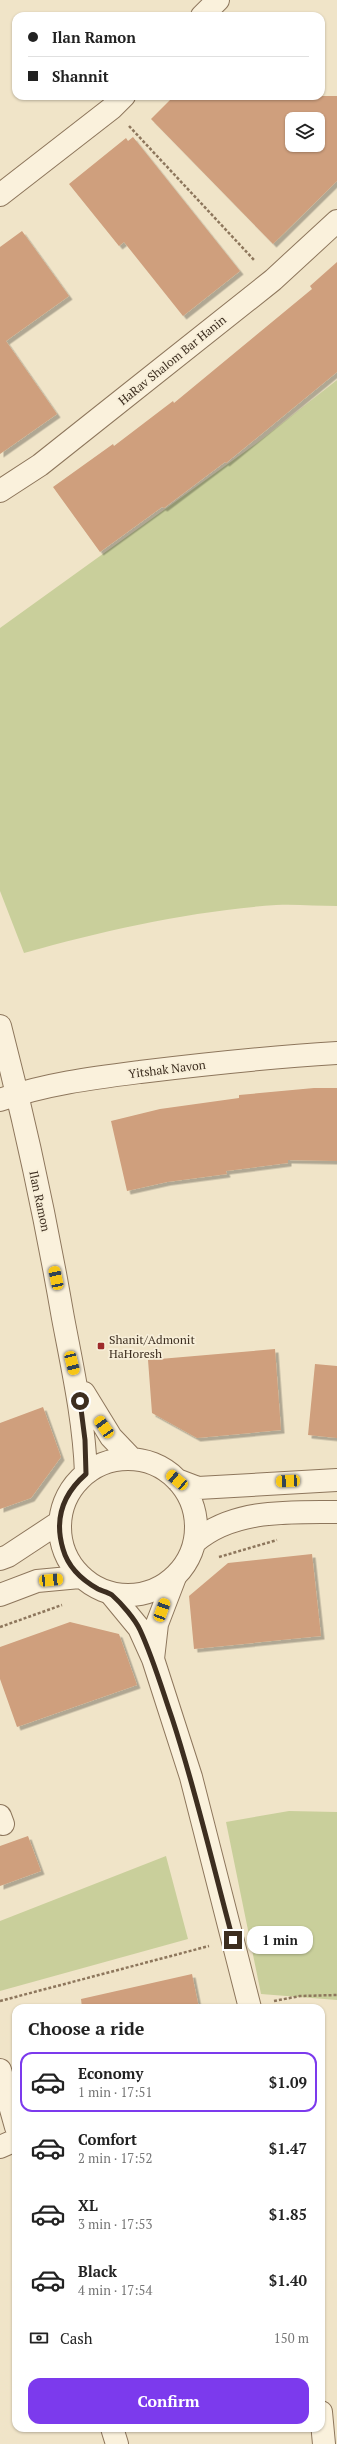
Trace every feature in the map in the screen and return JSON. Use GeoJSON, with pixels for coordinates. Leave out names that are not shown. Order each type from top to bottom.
{"type":"FeatureCollection","features":[{"type":"Feature","properties":{"kind":"street"},"geometry":{"type":"LineString","coordinates":[[206,12],[218,0]]}},
{"type":"Feature","properties":{"kind":"street"},"geometry":{"type":"LineString","coordinates":[[0,195],[118,102]]}},
{"type":"Feature","properties":{"kind":"street","name":"HaRav Shalom Bar Hanin"},"geometry":{"type":"LineString","coordinates":[[0,491],[40,465],[273,280],[337,221]]}},
{"type":"Feature","properties":{"kind":"street","name":"Ilan Ramon"},"geometry":{"type":"LineString","coordinates":[[0,1026],[9,1097],[76,1378],[85,1440],[86,1474]]}},
{"type":"Feature","properties":{"kind":"street","name":"Yitshak Navon"},"geometry":{"type":"LineString","coordinates":[[9,1097],[87,1079],[268,1057],[337,1053]]}},
{"type":"Feature","properties":{"kind":"street","name":"Ilan Ramon"},"geometry":{"type":"LineString","coordinates":[[76,1378],[96,1416],[111,1437],[132,1459]]}},
{"type":"Feature","properties":{"kind":"street"},"geometry":{"type":"LineString","coordinates":[[175,1577],[165,1585],[143,1594],[120,1596],[111,1594],[89,1584],[71,1567],[63,1551],[58,1523],[70,1491],[86,1474],[108,1462],[132,1459],[157,1466],[177,1480],[198,1488],[337,1480]]}},
{"type":"Feature","properties":{"kind":"street"},"geometry":{"type":"LineString","coordinates":[[152,1659],[157,1624],[175,1577],[188,1559],[196,1542],[194,1509],[190,1498],[177,1480]]}},
{"type":"Feature","properties":{"kind":"street"},"geometry":{"type":"LineString","coordinates":[[196,1542],[223,1523],[286,1512],[337,1512]]}},
{"type":"Feature","properties":{"kind":"street"},"geometry":{"type":"LineString","coordinates":[[0,1559],[8,1556],[58,1523]]}},
{"type":"Feature","properties":{"kind":"street"},"geometry":{"type":"LineString","coordinates":[[0,1595],[37,1581],[80,1577]]}},
{"type":"Feature","properties":{"kind":"street"},"geometry":{"type":"LineString","coordinates":[[111,1594],[139,1628],[152,1659],[191,1777],[249,2004]]}},
{"type":"Feature","properties":{"kind":"street"},"geometry":{"type":"LineString","coordinates":[[0,2070],[12,2113]]}},
{"type":"Feature","properties":{"kind":"street"},"geometry":{"type":"LineString","coordinates":[[0,2147],[12,2142]]}},
{"type":"Feature","properties":{"kind":"street"},"geometry":{"type":"LineString","coordinates":[[113,2432],[117,2444]]}},
{"type":"Feature","properties":{"kind":"street"},"geometry":{"type":"LineString","coordinates":[[323,2432],[324,2444]]}},
{"type":"Feature","properties":{"kind":"path"},"geometry":{"type":"LineString","coordinates":[[118,102],[273,280]]}},
{"type":"Feature","properties":{"kind":"path"},"geometry":{"type":"LineString","coordinates":[[0,2001],[233,1940]]}},
{"type":"Feature","properties":{"kind":"path"},"geometry":{"type":"LineString","coordinates":[[264,2004],[300,1996],[337,1995]]}},
{"type":"Feature","properties":{"kind":"green space"},"geometry":{"type":"Polygon","coordinates":[[[337,380],[337,906],[276,905],[213,912],[117,929],[24,953],[0,891],[0,628],[257,443],[337,380]]]}},
{"type":"Feature","properties":{"kind":"green space"},"geometry":{"type":"Polygon","coordinates":[[[289,1811],[337,1812],[337,2000],[261,1994],[226,1822],[289,1811]]]}},
{"type":"Feature","properties":{"kind":"green space"},"geometry":{"type":"Polygon","coordinates":[[[166,1856],[188,1939],[0,1991],[0,1921],[166,1856]]]}},
{"type":"Feature","properties":{"kind":"building"},"geometry":{"type":"Polygon","coordinates":[[[325,96],[337,96],[337,181],[273,244],[151,119],[170,100],[325,100],[325,96]]]}},
{"type":"Feature","properties":{"kind":"building"},"geometry":{"type":"Polygon","coordinates":[[[133,137],[240,271],[183,316],[124,242],[119,246],[69,184],[126,138],[128,141],[133,137]]]}},
{"type":"Feature","properties":{"kind":"building"},"geometry":{"type":"Polygon","coordinates":[[[22,231],[69,296],[6,341],[57,414],[0,454],[0,247],[22,231]]]}},
{"type":"Feature","properties":{"kind":"building"},"geometry":{"type":"Polygon","coordinates":[[[337,262],[337,372],[226,463],[225,462],[164,508],[162,507],[100,552],[53,487],[113,444],[114,446],[173,401],[174,403],[312,289],[310,286],[337,262]]]}},
{"type":"Feature","properties":{"kind":"building"},"geometry":{"type":"Polygon","coordinates":[[[314,1088],[337,1088],[337,1161],[288,1160],[288,1163],[226,1171],[227,1174],[167,1182],[127,1191],[111,1121],[160,1109],[239,1098],[239,1095],[314,1088]]]}},
{"type":"Feature","properties":{"kind":"building"},"geometry":{"type":"Polygon","coordinates":[[[275,1349],[281,1430],[197,1438],[152,1413],[148,1360],[275,1349]]]}},
{"type":"Feature","properties":{"kind":"building"},"geometry":{"type":"Polygon","coordinates":[[[315,1364],[337,1366],[337,1438],[308,1435],[315,1364]]]}},
{"type":"Feature","properties":{"kind":"building"},"geometry":{"type":"Polygon","coordinates":[[[43,1407],[61,1457],[31,1498],[0,1509],[0,1423],[43,1407]]]}},
{"type":"Feature","properties":{"kind":"building"},"geometry":{"type":"Polygon","coordinates":[[[312,1554],[321,1636],[194,1649],[189,1596],[228,1563],[312,1554]]]}},
{"type":"Feature","properties":{"kind":"building"},"geometry":{"type":"Polygon","coordinates":[[[70,1622],[119,1634],[137,1685],[17,1727],[0,1679],[0,1647],[70,1622]]]}},
{"type":"Feature","properties":{"kind":"building"},"geometry":{"type":"Polygon","coordinates":[[[28,1836],[41,1871],[0,1886],[0,1846],[28,1836]]]}},
{"type":"Feature","properties":{"kind":"building"},"geometry":{"type":"Polygon","coordinates":[[[192,1974],[198,2004],[82,2004],[81,1999],[192,1974]]]}},
{"type":"Feature","properties":{"kind":"place","name":"Shanit/Admonit HaHoresh"},"geometry":{"type":"Point","coordinates":[101,1346]}},
{"type":"Feature","properties":{"kind":"route"},"geometry":{"type":"LineString","coordinates":[[80,1401],[85,1440],[86,1474],[70,1491],[64,1501],[61,1511],[58,1523],[63,1551],[71,1567],[80,1577],[89,1584],[111,1594],[139,1628],[152,1659],[191,1777],[233,1940]]}}]}
